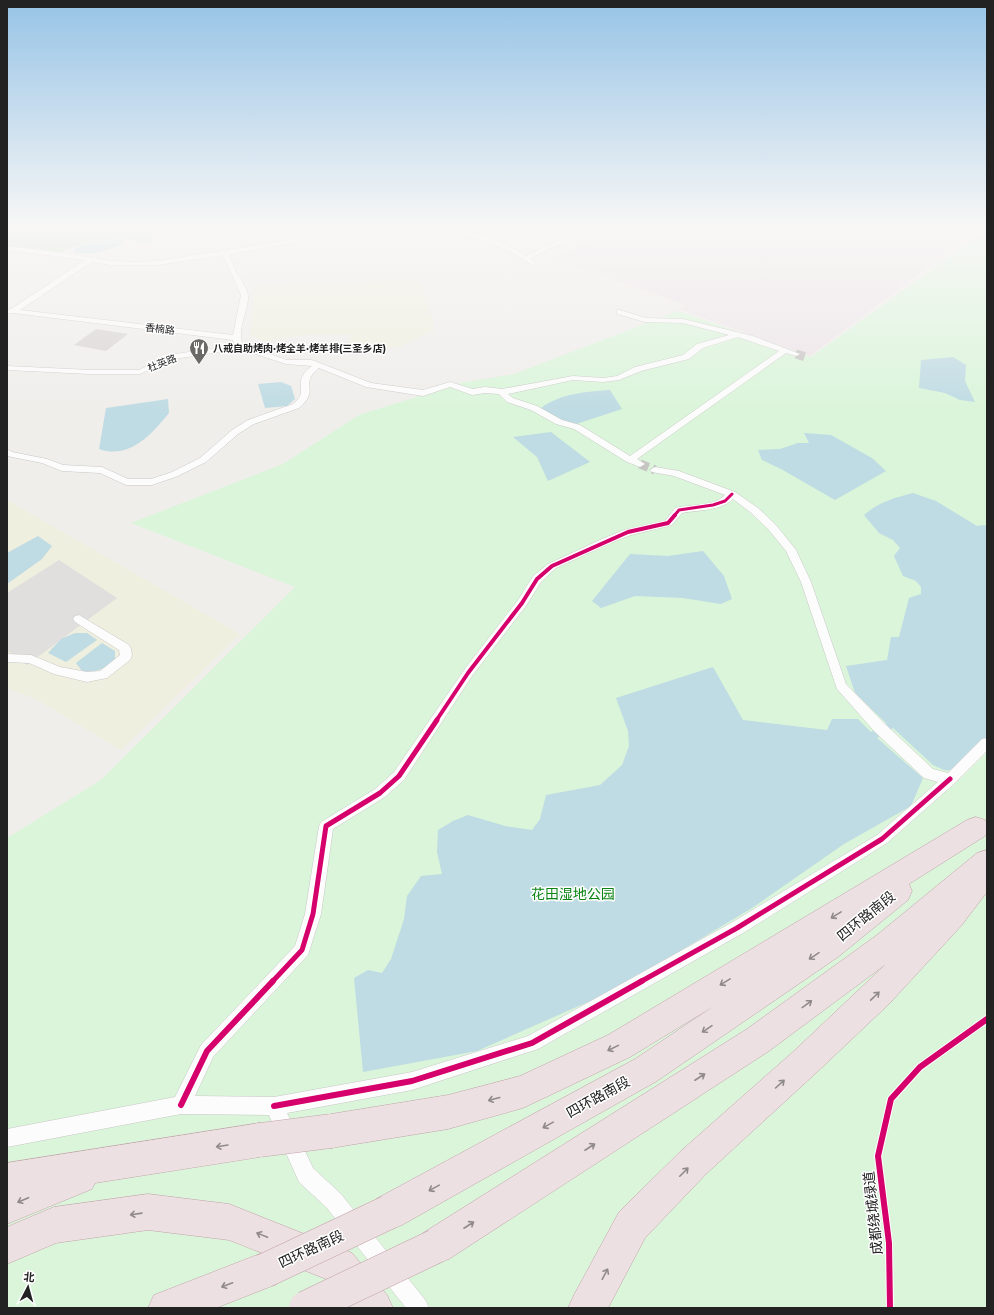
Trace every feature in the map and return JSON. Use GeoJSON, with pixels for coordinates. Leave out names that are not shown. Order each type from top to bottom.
{"type":"FeatureCollection","features":[{"type":"Feature","properties":{"kind":"highway"},"geometry":{"type":"LineString","coordinates":[[7,1180],[448,1112],[523,1092],[619,1046],[787,946],[982,823]]}},
{"type":"Feature","properties":{"kind":"highway","name":"四环路南段"},"geometry":{"type":"LineString","coordinates":[[167,1308],[264,1271],[389,1212],[646,1070],[828,947],[982,823]]}},
{"type":"Feature","properties":{"kind":"highway"},"geometry":{"type":"LineString","coordinates":[[306,1308],[436,1246],[758,1040],[887,946],[987,862]]}},
{"type":"Feature","properties":{"kind":"highway"},"geometry":{"type":"LineString","coordinates":[[587,1308],[632,1225],[694,1162],[805,1062],[878,993],[951,917],[987,872]]}},
{"type":"Feature","properties":{"kind":"highway"},"geometry":{"type":"LineString","coordinates":[[7,1206],[124,1161]]}},
{"type":"Feature","properties":{"kind":"highway"},"geometry":{"type":"LineString","coordinates":[[7,1246],[54,1226],[148,1212],[229,1222],[339,1266],[374,1308]]}},
{"type":"Feature","properties":{"kind":"street"},"geometry":{"type":"LineString","coordinates":[[10,311],[46,288]]}},
{"type":"Feature","properties":{"kind":"street"},"geometry":{"type":"LineString","coordinates":[[242,288],[245,295],[236,338],[240,347],[286,362],[309,362],[369,385],[423,393],[450,384],[472,392],[485,390],[502,392],[573,378],[603,380],[619,378],[638,370],[686,357],[700,346],[738,335]]}},
{"type":"Feature","properties":{"kind":"street","name":"香楠路"},"geometry":{"type":"LineString","coordinates":[[10,311],[236,338]]}},
{"type":"Feature","properties":{"kind":"street"},"geometry":{"type":"LineString","coordinates":[[620,312],[645,320],[683,321],[738,335],[796,354]]}},
{"type":"Feature","properties":{"kind":"street","name":"杜英路"},"geometry":{"type":"LineString","coordinates":[[7,368],[90,372],[140,372],[172,358],[240,347]]}},
{"type":"Feature","properties":{"kind":"street"},"geometry":{"type":"LineString","coordinates":[[630,460],[678,424],[785,350]]}},
{"type":"Feature","properties":{"kind":"street"},"geometry":{"type":"LineString","coordinates":[[7,452],[10,454],[44,461],[62,468],[102,470],[126,482],[152,482],[175,474],[203,460],[235,432],[251,422],[296,406],[302,401],[306,394],[305,384],[307,375],[318,365]]}},
{"type":"Feature","properties":{"kind":"street"},"geometry":{"type":"LineString","coordinates":[[502,392],[510,400],[534,408],[559,422],[577,427],[630,460],[640,464]]}},
{"type":"Feature","properties":{"kind":"street"},"geometry":{"type":"LineString","coordinates":[[656,470],[676,473],[732,494],[754,510],[772,527],[791,550],[806,582],[841,686],[883,730],[929,774],[950,779]]}},
{"type":"Feature","properties":{"kind":"street"},"geometry":{"type":"LineString","coordinates":[[181,1105],[207,1051],[302,950],[313,914],[326,826],[380,793],[399,776],[468,673],[522,603],[537,579],[552,566],[606,541],[628,532],[668,523],[679,510],[713,505],[725,501],[732,494]]}},
{"type":"Feature","properties":{"kind":"street"},"geometry":{"type":"LineString","coordinates":[[7,658],[31,659],[58,671],[87,678],[103,675],[126,657],[125,648],[80,619]]}},
{"type":"Feature","properties":{"kind":"street"},"geometry":{"type":"LineString","coordinates":[[7,1138],[181,1105],[274,1106],[412,1081],[532,1043],[737,928],[882,839],[950,779],[987,743]]}},
{"type":"Feature","properties":{"kind":"street"},"geometry":{"type":"LineString","coordinates":[[274,1106],[306,1175],[334,1201],[419,1308]]}},
{"type":"Feature","properties":{"kind":"shaded area"},"geometry":{"type":"Polygon","coordinates":[[[639,288],[900,288],[810,356],[679,309],[686,305],[639,288]]]}},
{"type":"Feature","properties":{"kind":"shaded area"},"geometry":{"type":"Polygon","coordinates":[[[59,560],[117,598],[27,665],[7,650],[7,593],[59,560]]]}},
{"type":"Feature","properties":{"kind":"green space"},"geometry":{"type":"Polygon","coordinates":[[[255,288],[424,288],[435,329],[402,346],[344,353],[351,334],[305,335],[264,342],[250,335],[255,288]]]}},
{"type":"Feature","properties":{"kind":"green space","name":"花田湿地公园"},"geometry":{"type":"Polygon","coordinates":[[[906,288],[987,288],[987,1308],[7,1308],[7,838],[101,780],[295,587],[131,523],[283,464],[359,415],[461,383],[514,374],[678,311],[811,357],[906,288]]]}},
{"type":"Feature","properties":{"kind":"green space"},"geometry":{"type":"Polygon","coordinates":[[[7,500],[240,634],[121,750],[38,700],[7,688],[7,500]]]}},
{"type":"Feature","properties":{"kind":"water"},"geometry":{"type":"Polygon","coordinates":[[[953,357],[966,365],[965,381],[975,402],[960,400],[945,393],[919,388],[921,360],[953,357]]]}},
{"type":"Feature","properties":{"kind":"water"},"geometry":{"type":"Polygon","coordinates":[[[281,382],[291,386],[295,399],[287,406],[265,408],[258,384],[281,382]]]}},
{"type":"Feature","properties":{"kind":"water"},"geometry":{"type":"Polygon","coordinates":[[[610,390],[622,409],[573,425],[561,421],[541,408],[565,396],[610,390]]]}},
{"type":"Feature","properties":{"kind":"water"},"geometry":{"type":"Polygon","coordinates":[[[168,399],[169,413],[147,437],[139,443],[120,451],[99,449],[106,408],[168,399]]]}},
{"type":"Feature","properties":{"kind":"water"},"geometry":{"type":"Polygon","coordinates":[[[551,432],[590,462],[548,481],[537,457],[513,437],[551,432]]]}},
{"type":"Feature","properties":{"kind":"water"},"geometry":{"type":"Polygon","coordinates":[[[804,433],[831,435],[872,458],[886,471],[835,500],[781,469],[762,460],[758,450],[780,449],[798,443],[809,443],[804,433]]]}},
{"type":"Feature","properties":{"kind":"water"},"geometry":{"type":"Polygon","coordinates":[[[913,493],[936,501],[977,526],[987,526],[987,741],[959,771],[944,770],[933,765],[893,728],[877,738],[923,778],[911,806],[844,844],[752,908],[615,990],[477,1051],[363,1072],[354,978],[368,970],[382,973],[391,959],[404,919],[407,896],[421,876],[442,874],[437,852],[438,830],[453,821],[468,815],[505,826],[532,830],[540,819],[546,795],[600,785],[622,765],[629,746],[628,731],[616,698],[713,667],[743,720],[827,730],[832,719],[858,719],[871,732],[887,724],[855,693],[846,666],[887,660],[891,637],[899,637],[909,598],[921,594],[921,587],[916,581],[903,576],[894,556],[900,548],[893,540],[879,533],[864,515],[881,504],[913,493]]]}},
{"type":"Feature","properties":{"kind":"water"},"geometry":{"type":"Polygon","coordinates":[[[38,536],[52,546],[42,559],[7,584],[7,553],[38,536]]]}},
{"type":"Feature","properties":{"kind":"water"},"geometry":{"type":"Polygon","coordinates":[[[703,551],[724,576],[732,599],[721,604],[683,598],[635,596],[601,608],[592,601],[630,554],[668,556],[703,551]]]}},
{"type":"Feature","properties":{"kind":"water"},"geometry":{"type":"Polygon","coordinates":[[[75,633],[87,633],[97,640],[66,662],[48,653],[61,639],[75,633]]]}},
{"type":"Feature","properties":{"kind":"water"},"geometry":{"type":"Polygon","coordinates":[[[102,643],[115,651],[115,660],[100,670],[82,671],[76,663],[102,643]]]}},
{"type":"Feature","properties":{"kind":"building"},"geometry":{"type":"Polygon","coordinates":[[[96,329],[128,334],[106,351],[74,345],[96,329]]]}},
{"type":"Feature","properties":{"kind":"tunnel"},"geometry":{"type":"LineString","coordinates":[[797,354],[809,358]]}},
{"type":"Feature","properties":{"kind":"tunnel"},"geometry":{"type":"LineString","coordinates":[[640,464],[655,470]]}},
{"type":"Feature","properties":{"kind":"cycle path"},"geometry":{"type":"LineString","coordinates":[[181,1105],[207,1051],[302,950],[313,914],[326,826],[380,793],[399,776],[468,673],[522,603],[537,579],[552,566],[606,541],[628,532],[668,523],[679,510],[713,505],[725,501],[732,494]]}},
{"type":"Feature","properties":{"kind":"cycle path"},"geometry":{"type":"LineString","coordinates":[[274,1106],[412,1081],[532,1043],[737,928],[882,839],[950,779]]}},
{"type":"Feature","properties":{"kind":"cycle path","name":"成都绕城绿道"},"geometry":{"type":"LineString","coordinates":[[890,1308],[889,1243],[878,1156],[891,1099],[920,1067],[987,1019]]}},
{"type":"Feature","properties":{"kind":"place","name":"八戒自助烤肉·烤全羊·烤羊排(三圣乡店)"},"geometry":{"type":"Point","coordinates":[199,365]}}]}
